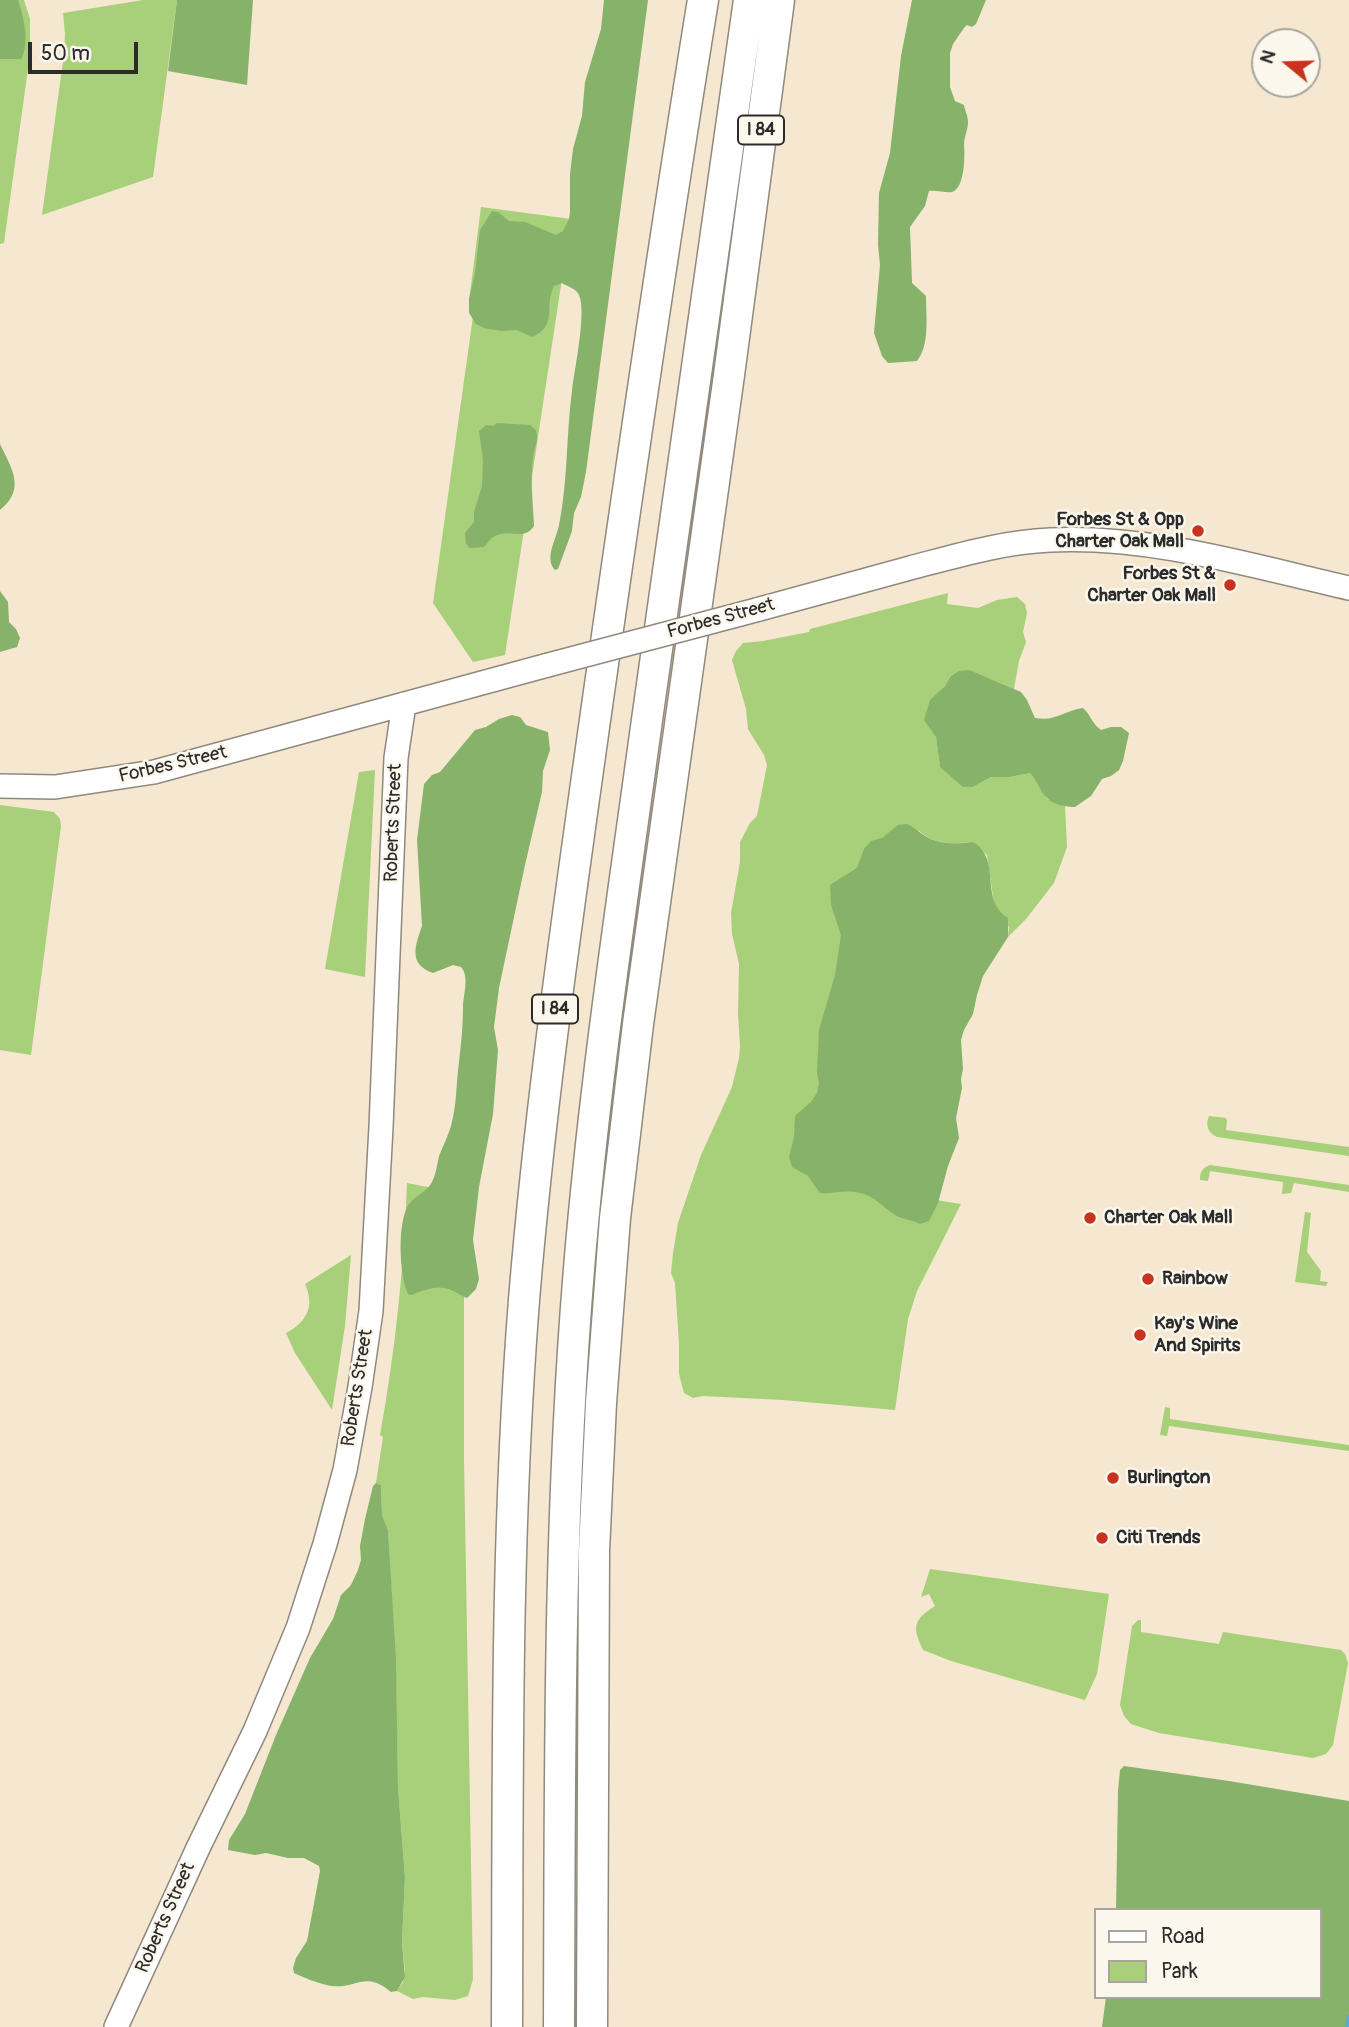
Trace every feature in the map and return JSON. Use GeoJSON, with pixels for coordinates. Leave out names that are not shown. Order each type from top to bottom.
{"type":"FeatureCollection","features":[{"type":"Feature","properties":{"kind":"highway","name":"I 84"},"geometry":{"type":"LineString","coordinates":[[507,2027],[511,1528],[520,1354],[534,1194],[557,994],[641,397],[703,0]]}},
{"type":"Feature","properties":{"kind":"highway"},"geometry":{"type":"LineString","coordinates":[[543,2027],[548,1524],[555,1370],[569,1201],[595,975],[734,0]]}},
{"type":"Feature","properties":{"kind":"highway"},"geometry":{"type":"LineString","coordinates":[[559,2027],[563,1525],[584,1210],[615,953],[750,0]]}},
{"type":"Feature","properties":{"kind":"highway","name":"I 84"},"geometry":{"type":"LineString","coordinates":[[592,2027],[594,1551],[601,1403],[614,1230],[635,1046],[779,0]]}},
{"type":"Feature","properties":{"kind":"main road","name":"Forbes Street"},"geometry":{"type":"LineString","coordinates":[[0,786],[55,787],[154,772],[982,549],[1050,540],[1107,541],[1238,562],[1349,588]]}},
{"type":"Feature","properties":{"kind":"main road","name":"Roberts Street"},"geometry":{"type":"LineString","coordinates":[[116,2027],[198,1846],[255,1731],[298,1628],[345,1470],[371,1311],[396,758],[404,704]]}},
{"type":"Feature","properties":{"kind":"green space"},"geometry":{"type":"Polygon","coordinates":[[[0,0],[24,0],[30,19],[30,54],[4,243],[0,244],[0,0]]]}},
{"type":"Feature","properties":{"kind":"green space"},"geometry":{"type":"Polygon","coordinates":[[[0,0],[18,0],[26,38],[21,59],[0,59],[0,0]]]}},
{"type":"Feature","properties":{"kind":"green space"},"geometry":{"type":"Polygon","coordinates":[[[143,0],[177,0],[153,177],[42,215],[64,54],[63,13],[143,0]]]}},
{"type":"Feature","properties":{"kind":"green space"},"geometry":{"type":"Polygon","coordinates":[[[177,0],[253,0],[247,85],[168,71],[177,0]]]}},
{"type":"Feature","properties":{"kind":"green space"},"geometry":{"type":"Polygon","coordinates":[[[604,0],[648,0],[586,472],[581,497],[574,513],[572,531],[558,569],[555,570],[551,554],[564,492],[570,408],[581,328],[579,295],[562,283],[554,286],[548,321],[540,332],[532,337],[517,330],[501,331],[476,324],[469,313],[469,299],[480,230],[492,211],[498,212],[509,221],[525,222],[556,235],[563,231],[569,219],[573,149],[582,116],[585,82],[601,29],[604,0]]]}},
{"type":"Feature","properties":{"kind":"green space"},"geometry":{"type":"Polygon","coordinates":[[[912,0],[986,0],[976,24],[964,28],[950,53],[950,87],[955,101],[964,105],[968,120],[960,184],[952,192],[929,191],[925,206],[910,227],[912,283],[926,296],[924,347],[917,361],[888,363],[882,356],[874,333],[880,265],[879,193],[890,153],[901,56],[912,0]]]}},
{"type":"Feature","properties":{"kind":"green space"},"geometry":{"type":"Polygon","coordinates":[[[481,207],[571,219],[505,655],[473,662],[433,603],[475,302],[469,301],[481,207]]]}},
{"type":"Feature","properties":{"kind":"green space"},"geometry":{"type":"Polygon","coordinates":[[[497,423],[530,425],[536,430],[532,475],[534,526],[526,533],[497,535],[484,547],[470,548],[466,544],[465,533],[474,522],[474,512],[482,486],[483,460],[479,431],[486,425],[493,426],[497,423]]]}},
{"type":"Feature","properties":{"kind":"green space"},"geometry":{"type":"Polygon","coordinates":[[[0,444],[12,470],[15,486],[8,502],[0,510],[0,444]]]}},
{"type":"Feature","properties":{"kind":"green space"},"geometry":{"type":"Polygon","coordinates":[[[0,591],[8,602],[9,622],[20,638],[17,647],[0,652],[0,591]]]}},
{"type":"Feature","properties":{"kind":"green space"},"geometry":{"type":"Polygon","coordinates":[[[948,593],[947,604],[978,608],[997,600],[1017,597],[1025,604],[1027,613],[1023,632],[1026,642],[1014,689],[970,670],[950,677],[934,697],[940,767],[973,787],[991,777],[1030,773],[1047,799],[1065,806],[1067,847],[1054,883],[1008,937],[1009,927],[994,903],[987,855],[973,842],[937,841],[918,830],[872,1190],[961,1204],[917,1291],[908,1319],[895,1410],[783,1400],[703,1396],[693,1398],[684,1393],[679,1374],[675,1283],[671,1273],[673,1253],[678,1223],[701,1155],[732,1087],[739,1058],[739,964],[732,934],[731,913],[740,862],[740,842],[757,816],[767,765],[748,729],[746,709],[732,660],[743,643],[809,632],[810,629],[948,593]]]}},
{"type":"Feature","properties":{"kind":"green space"},"geometry":{"type":"Polygon","coordinates":[[[970,670],[1021,692],[1035,718],[1055,717],[1083,708],[1101,730],[1121,727],[1129,733],[1119,770],[1102,779],[1091,796],[1075,807],[1060,805],[1050,800],[1030,773],[991,777],[973,787],[963,787],[940,767],[936,737],[924,720],[930,700],[945,686],[950,677],[959,671],[970,670]]]}},
{"type":"Feature","properties":{"kind":"green space"},"geometry":{"type":"Polygon","coordinates":[[[512,715],[520,717],[526,725],[548,732],[550,750],[543,771],[542,792],[499,988],[494,1027],[498,1050],[493,1114],[479,1187],[473,1240],[479,1279],[476,1289],[467,1298],[446,1288],[431,1288],[411,1295],[408,1294],[403,1274],[403,1223],[409,1204],[432,1182],[451,1126],[466,981],[461,967],[453,965],[433,973],[420,965],[417,959],[416,947],[422,926],[417,840],[424,784],[432,775],[440,772],[475,730],[512,715]]]}},
{"type":"Feature","properties":{"kind":"green space"},"geometry":{"type":"Polygon","coordinates":[[[375,770],[365,977],[325,969],[359,772],[375,770]]]}},
{"type":"Feature","properties":{"kind":"green space"},"geometry":{"type":"Polygon","coordinates":[[[0,805],[54,812],[60,819],[61,826],[31,1055],[0,1050],[0,805]]]}},
{"type":"Feature","properties":{"kind":"green space"},"geometry":{"type":"Polygon","coordinates":[[[907,824],[928,838],[940,842],[973,842],[982,850],[987,859],[994,901],[1008,918],[1008,937],[983,976],[973,1014],[961,1040],[962,1088],[956,1118],[959,1138],[938,1203],[929,1221],[920,1224],[899,1217],[866,1195],[850,1191],[820,1193],[808,1176],[792,1167],[789,1157],[795,1116],[811,1102],[819,1083],[819,1030],[835,975],[841,935],[831,905],[830,885],[857,868],[864,849],[871,841],[882,838],[898,825],[907,824]]]}},
{"type":"Feature","properties":{"kind":"green space"},"geometry":{"type":"Polygon","coordinates":[[[1209,1116],[1226,1118],[1226,1130],[1349,1147],[1349,1156],[1217,1137],[1208,1128],[1209,1116]]]}},
{"type":"Feature","properties":{"kind":"green space"},"geometry":{"type":"Polygon","coordinates":[[[1210,1165],[1349,1185],[1349,1192],[1294,1183],[1291,1193],[1282,1194],[1283,1182],[1210,1171],[1208,1181],[1200,1180],[1202,1171],[1210,1165]]]}},
{"type":"Feature","properties":{"kind":"green space"},"geometry":{"type":"Polygon","coordinates":[[[407,1183],[464,1194],[464,1459],[473,1979],[468,1996],[455,2000],[423,1997],[413,1999],[397,1991],[403,1982],[405,1971],[402,1943],[405,1877],[398,1788],[396,1678],[388,1530],[382,1517],[381,1485],[376,1483],[398,1310],[407,1183]]]}},
{"type":"Feature","properties":{"kind":"green space"},"geometry":{"type":"Polygon","coordinates":[[[1305,1212],[1311,1213],[1307,1252],[1321,1271],[1320,1281],[1328,1282],[1326,1286],[1295,1282],[1305,1212]]]}},
{"type":"Feature","properties":{"kind":"green space"},"geometry":{"type":"Polygon","coordinates":[[[351,1255],[345,1326],[332,1410],[295,1353],[286,1333],[299,1324],[307,1313],[309,1299],[305,1284],[351,1255]]]}},
{"type":"Feature","properties":{"kind":"green space"},"geometry":{"type":"Polygon","coordinates":[[[1165,1407],[1170,1408],[1170,1419],[1349,1445],[1349,1451],[1169,1426],[1167,1436],[1160,1435],[1165,1407]]]}},
{"type":"Feature","properties":{"kind":"green space"},"geometry":{"type":"Polygon","coordinates":[[[376,1483],[381,1485],[382,1516],[388,1530],[396,1660],[398,1788],[405,1877],[402,1943],[405,1977],[397,1991],[391,1992],[374,1982],[332,1986],[294,1973],[296,1958],[307,1941],[319,1866],[304,1858],[266,1853],[255,1855],[228,1850],[229,1840],[245,1814],[310,1658],[333,1619],[341,1595],[351,1585],[358,1570],[365,1519],[376,1483]]]}},
{"type":"Feature","properties":{"kind":"green space"},"geometry":{"type":"Polygon","coordinates":[[[930,1569],[1109,1594],[1097,1674],[1085,1700],[951,1661],[923,1650],[916,1630],[922,1616],[935,1606],[929,1594],[921,1597],[930,1569]]]}},
{"type":"Feature","properties":{"kind":"green space"},"geometry":{"type":"Polygon","coordinates":[[[1141,1620],[1141,1632],[1219,1644],[1223,1632],[1341,1650],[1348,1663],[1333,1745],[1326,1754],[1313,1758],[1159,1733],[1131,1724],[1120,1705],[1132,1626],[1141,1620]]]}},
{"type":"Feature","properties":{"kind":"green space"},"geometry":{"type":"Polygon","coordinates":[[[1124,1766],[1349,1801],[1349,2027],[1102,2027],[1106,1999],[1321,1999],[1321,1908],[1116,1908],[1120,1770],[1124,1766]]]}},
{"type":"Feature","properties":{"kind":"waterway"},"geometry":{"type":"LineString","coordinates":[[1347,2027],[1349,2017]]}},
{"type":"Feature","properties":{"kind":"place","name":"Forbes St & Opp Charter Oak Mall"},"geometry":{"type":"Point","coordinates":[1198,531]}},
{"type":"Feature","properties":{"kind":"place","name":"Forbes St & Charter Oak Mall"},"geometry":{"type":"Point","coordinates":[1230,585]}},
{"type":"Feature","properties":{"kind":"place","name":"Charter Oak Mall"},"geometry":{"type":"Point","coordinates":[1090,1218]}},
{"type":"Feature","properties":{"kind":"place","name":"Rainbow"},"geometry":{"type":"Point","coordinates":[1148,1279]}},
{"type":"Feature","properties":{"kind":"place","name":"Kay's Wine And Spirits"},"geometry":{"type":"Point","coordinates":[1140,1335]}},
{"type":"Feature","properties":{"kind":"place","name":"Burlington"},"geometry":{"type":"Point","coordinates":[1113,1478]}},
{"type":"Feature","properties":{"kind":"place","name":"Citi Trends"},"geometry":{"type":"Point","coordinates":[1102,1538]}}]}
